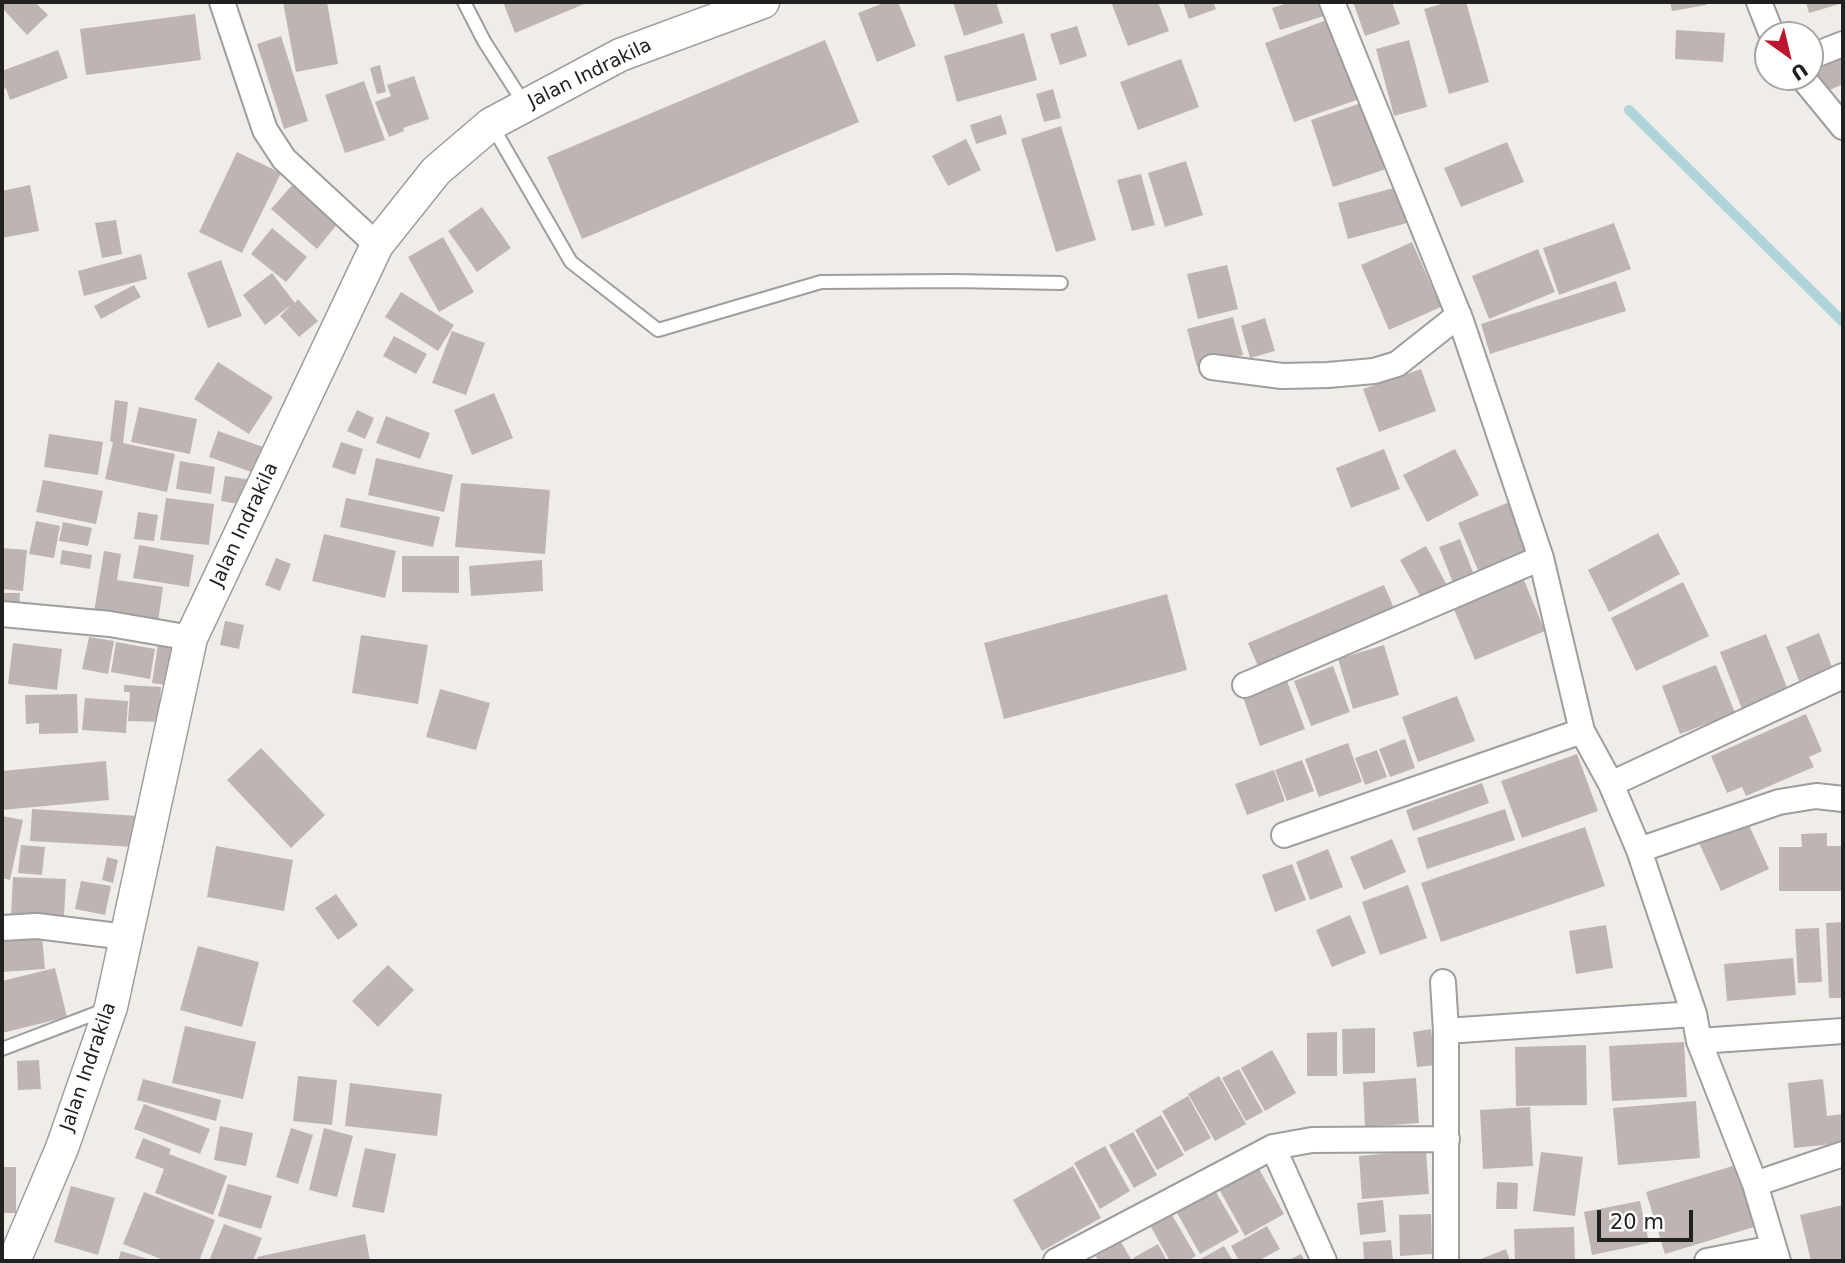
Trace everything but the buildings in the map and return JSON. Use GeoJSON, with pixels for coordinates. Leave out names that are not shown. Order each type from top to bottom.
{"type":"FeatureCollection","features":[{"type":"Feature","properties":{"kind":"street"},"geometry":{"type":"LineString","coordinates":[[222,2],[265,130],[284,159],[377,245]]}},
{"type":"Feature","properties":{"kind":"street","name":"Jalan Indrakila"},"geometry":{"type":"LineString","coordinates":[[14,1261],[62,1148],[111,1007],[191,638],[377,245],[436,171],[491,124],[620,55],[716,14],[763,2]]}},
{"type":"Feature","properties":{"kind":"street"},"geometry":{"type":"LineString","coordinates":[[1332,2],[1459,315],[1541,558],[1583,731],[1611,784],[1639,850],[1694,1014],[1699,1041],[1755,1184],[1775,1254],[1707,1261]]}},
{"type":"Feature","properties":{"kind":"street"},"geometry":{"type":"LineString","coordinates":[[1759,2],[1766,21]]}},
{"type":"Feature","properties":{"kind":"street"},"geometry":{"type":"LineString","coordinates":[[1824,51],[1843,44]]}},
{"type":"Feature","properties":{"kind":"street"},"geometry":{"type":"LineString","coordinates":[[1813,91],[1843,127]]}},
{"type":"Feature","properties":{"kind":"street"},"geometry":{"type":"LineString","coordinates":[[1212,368],[1282,376],[1374,371],[1397,363],[1459,315]]}},
{"type":"Feature","properties":{"kind":"street"},"geometry":{"type":"LineString","coordinates":[[1245,685],[1541,558]]}},
{"type":"Feature","properties":{"kind":"street"},"geometry":{"type":"LineString","coordinates":[[2,614],[110,624],[191,638]]}},
{"type":"Feature","properties":{"kind":"street"},"geometry":{"type":"LineString","coordinates":[[1611,784],[1843,676]]}},
{"type":"Feature","properties":{"kind":"street"},"geometry":{"type":"LineString","coordinates":[[1283,835],[1583,731]]}},
{"type":"Feature","properties":{"kind":"street"},"geometry":{"type":"LineString","coordinates":[[1639,850],[1779,802],[1816,796],[1843,799]]}},
{"type":"Feature","properties":{"kind":"street"},"geometry":{"type":"LineString","coordinates":[[2,928],[37,926],[127,937]]}},
{"type":"Feature","properties":{"kind":"street"},"geometry":{"type":"LineString","coordinates":[[1443,982],[1447,1031],[1446,1261]]}},
{"type":"Feature","properties":{"kind":"street"},"geometry":{"type":"LineString","coordinates":[[1447,1031],[1694,1014]]}},
{"type":"Feature","properties":{"kind":"street"},"geometry":{"type":"LineString","coordinates":[[1699,1041],[1843,1031]]}},
{"type":"Feature","properties":{"kind":"street"},"geometry":{"type":"LineString","coordinates":[[1056,1261],[1273,1147],[1312,1140],[1447,1139]]}},
{"type":"Feature","properties":{"kind":"street"},"geometry":{"type":"LineString","coordinates":[[1273,1147],[1324,1261]]}},
{"type":"Feature","properties":{"kind":"street"},"geometry":{"type":"LineString","coordinates":[[1755,1184],[1843,1154]]}},
{"type":"Feature","properties":{"kind":"lane"},"geometry":{"type":"LineString","coordinates":[[464,2],[484,41],[525,106]]}},
{"type":"Feature","properties":{"kind":"lane"},"geometry":{"type":"LineString","coordinates":[[491,124],[571,262],[658,330],[821,282],[1061,283]]}},
{"type":"Feature","properties":{"kind":"lane"},"geometry":{"type":"LineString","coordinates":[[2,1049],[111,1007]]}},
{"type":"Feature","properties":{"kind":"waterway"},"geometry":{"type":"LineString","coordinates":[[1629,110],[1843,322]]}}]}
